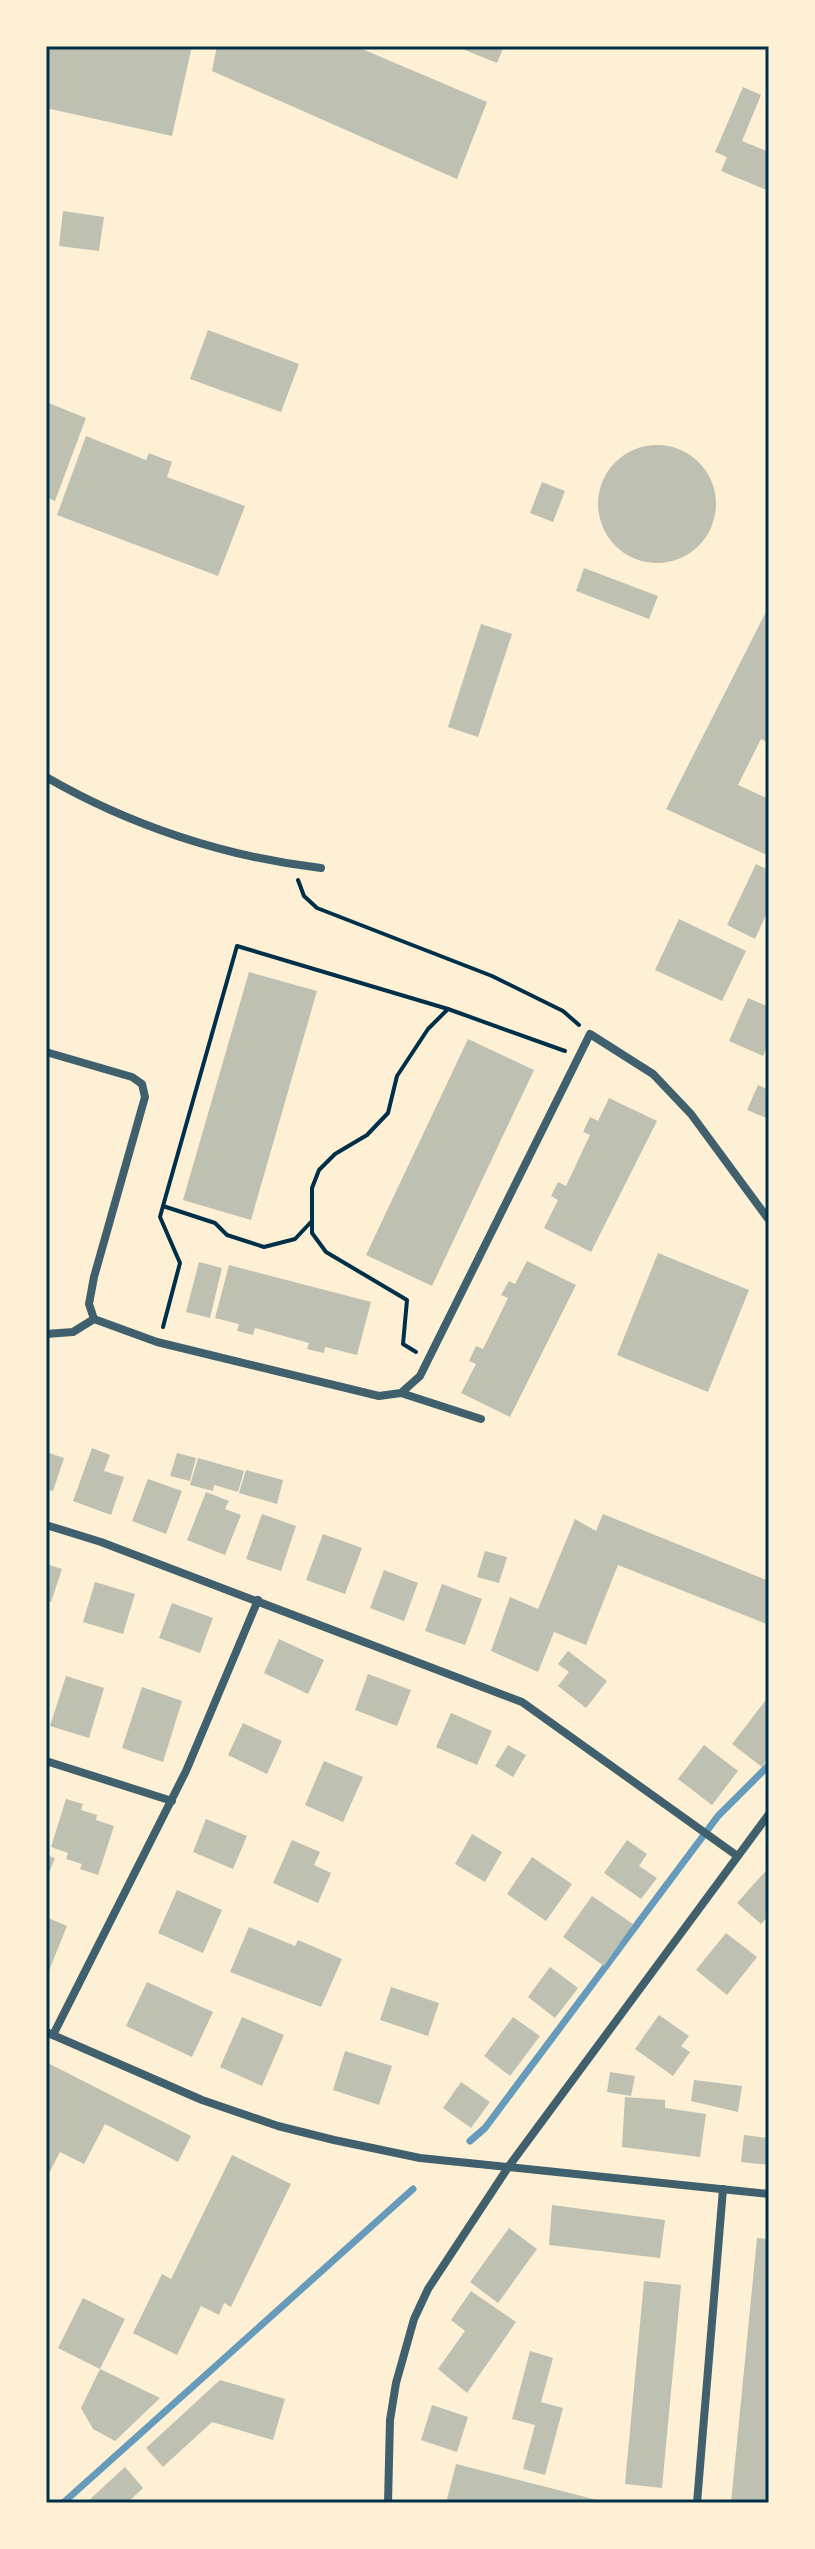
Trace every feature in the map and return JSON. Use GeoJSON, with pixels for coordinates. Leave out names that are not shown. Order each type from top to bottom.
{"type":"FeatureCollection","features":[{"type":"Feature","properties":{"kind":"street"},"geometry":{"type":"LineString","coordinates":[[46,777],[165,831],[292,865],[321,868]]}},
{"type":"Feature","properties":{"kind":"street"},"geometry":{"type":"LineString","coordinates":[[401,1393],[420,1376],[429,1359],[590,1034],[653,1074],[691,1114],[769,1220]]}},
{"type":"Feature","properties":{"kind":"street"},"geometry":{"type":"LineString","coordinates":[[46,1052],[132,1077],[142,1084],[145,1097],[94,1277],[89,1304],[94,1319]]}},
{"type":"Feature","properties":{"kind":"street"},"geometry":{"type":"LineString","coordinates":[[46,1334],[73,1332],[94,1319]]}},
{"type":"Feature","properties":{"kind":"street"},"geometry":{"type":"LineString","coordinates":[[94,1319],[157,1342],[335,1387],[379,1396],[401,1393],[481,1419]]}},
{"type":"Feature","properties":{"kind":"street"},"geometry":{"type":"LineString","coordinates":[[46,1525],[258,1600],[522,1702],[700,1826],[736,1855]]}},
{"type":"Feature","properties":{"kind":"street"},"geometry":{"type":"LineString","coordinates":[[258,1600],[172,1801],[49,2033],[202,2100],[278,2126],[420,2158],[769,2194]]}},
{"type":"Feature","properties":{"kind":"street"},"geometry":{"type":"LineString","coordinates":[[46,1761],[172,1801]]}},
{"type":"Feature","properties":{"kind":"street"},"geometry":{"type":"LineString","coordinates":[[388,2503],[390,2420],[396,2383],[414,2319],[428,2289],[509,2166],[769,1814]]}},
{"type":"Feature","properties":{"kind":"street"},"geometry":{"type":"LineString","coordinates":[[697,2503],[723,2189]]}},
{"type":"Feature","properties":{"kind":"path"},"geometry":{"type":"LineString","coordinates":[[292,865],[304,896],[317,908],[492,976],[563,1011],[590,1034]]}},
{"type":"Feature","properties":{"kind":"path"},"geometry":{"type":"LineString","coordinates":[[157,1342],[180,1263],[160,1217],[237,946],[448,1009],[580,1056]]}},
{"type":"Feature","properties":{"kind":"path"},"geometry":{"type":"LineString","coordinates":[[429,1359],[403,1344],[407,1300],[326,1252],[312,1233],[312,1188],[319,1170],[335,1154],[367,1135],[388,1113],[397,1076],[428,1029],[448,1009]]}},
{"type":"Feature","properties":{"kind":"path"},"geometry":{"type":"LineString","coordinates":[[163,1206],[215,1223],[227,1235],[264,1247],[295,1239],[311,1222]]}},
{"type":"Feature","properties":{"kind":"building"},"geometry":{"type":"Polygon","coordinates":[[[46,46],[192,46],[172,136],[46,108],[46,46]]]}},
{"type":"Feature","properties":{"kind":"building"},"geometry":{"type":"Polygon","coordinates":[[[217,46],[355,46],[487,102],[457,179],[212,71],[217,46]]]}},
{"type":"Feature","properties":{"kind":"building"},"geometry":{"type":"Polygon","coordinates":[[[455,46],[504,46],[497,63],[455,46]]]}},
{"type":"Feature","properties":{"kind":"building"},"geometry":{"type":"Polygon","coordinates":[[[743,87],[761,95],[742,141],[769,152],[769,191],[721,171],[727,157],[715,152],[743,87]]]}},
{"type":"Feature","properties":{"kind":"building"},"geometry":{"type":"Polygon","coordinates":[[[63,211],[104,217],[99,251],[59,246],[63,211]]]}},
{"type":"Feature","properties":{"kind":"building"},"geometry":{"type":"Polygon","coordinates":[[[208,330],[299,364],[281,412],[190,379],[208,330]]]}},
{"type":"Feature","properties":{"kind":"building"},"geometry":{"type":"Polygon","coordinates":[[[46,402],[86,418],[55,501],[46,497],[46,402]]]}},
{"type":"Feature","properties":{"kind":"building"},"geometry":{"type":"Polygon","coordinates":[[[86,436],[146,460],[149,453],[172,462],[167,477],[245,506],[218,576],[57,515],[86,436]]]}},
{"type":"Feature","properties":{"kind":"building"},"geometry":{"type":"Polygon","coordinates":[[[657,445],[680,449],[699,462],[712,481],[716,504],[712,527],[699,546],[680,559],[657,563],[634,559],[615,546],[602,527],[598,504],[602,481],[615,462],[634,449],[657,445]]]}},
{"type":"Feature","properties":{"kind":"building"},"geometry":{"type":"Polygon","coordinates":[[[542,482],[565,491],[553,522],[530,513],[542,482]]]}},
{"type":"Feature","properties":{"kind":"building"},"geometry":{"type":"Polygon","coordinates":[[[584,568],[658,596],[649,619],[576,591],[584,568]]]}},
{"type":"Feature","properties":{"kind":"building"},"geometry":{"type":"Polygon","coordinates":[[[769,606],[769,743],[761,739],[738,785],[769,799],[769,856],[666,809],[769,606]]]}},
{"type":"Feature","properties":{"kind":"building"},"geometry":{"type":"Polygon","coordinates":[[[481,624],[512,634],[478,737],[448,727],[481,624]]]}},
{"type":"Feature","properties":{"kind":"building"},"geometry":{"type":"Polygon","coordinates":[[[756,864],[769,870],[769,908],[755,939],[727,925],[756,864]]]}},
{"type":"Feature","properties":{"kind":"building"},"geometry":{"type":"Polygon","coordinates":[[[679,919],[746,951],[722,1001],[655,970],[679,919]]]}},
{"type":"Feature","properties":{"kind":"building"},"geometry":{"type":"Polygon","coordinates":[[[249,972],[317,991],[251,1220],[183,1200],[249,972]]]}},
{"type":"Feature","properties":{"kind":"building"},"geometry":{"type":"Polygon","coordinates":[[[748,998],[769,1007],[769,1042],[763,1056],[729,1041],[748,998]]]}},
{"type":"Feature","properties":{"kind":"building"},"geometry":{"type":"Polygon","coordinates":[[[468,1039],[534,1070],[432,1286],[366,1255],[468,1039]]]}},
{"type":"Feature","properties":{"kind":"building"},"geometry":{"type":"Polygon","coordinates":[[[758,1085],[769,1090],[769,1119],[747,1110],[758,1085]]]}},
{"type":"Feature","properties":{"kind":"building"},"geometry":{"type":"Polygon","coordinates":[[[609,1098],[657,1121],[591,1252],[544,1228],[558,1200],[551,1196],[558,1182],[566,1186],[590,1135],[583,1132],[590,1117],[598,1121],[609,1098]]]}},
{"type":"Feature","properties":{"kind":"building"},"geometry":{"type":"Polygon","coordinates":[[[658,1253],[749,1290],[708,1392],[617,1355],[658,1253]]]}},
{"type":"Feature","properties":{"kind":"building"},"geometry":{"type":"Polygon","coordinates":[[[527,1261],[576,1285],[510,1417],[461,1393],[476,1364],[469,1361],[476,1346],[483,1349],[508,1298],[501,1295],[509,1281],[515,1284],[527,1261]]]}},
{"type":"Feature","properties":{"kind":"building"},"geometry":{"type":"Polygon","coordinates":[[[199,1262],[222,1268],[210,1318],[186,1312],[199,1262]]]}},
{"type":"Feature","properties":{"kind":"building"},"geometry":{"type":"Polygon","coordinates":[[[229,1265],[371,1302],[357,1355],[325,1347],[324,1353],[307,1349],[309,1343],[255,1328],[253,1335],[237,1331],[239,1324],[215,1318],[229,1265]]]}},
{"type":"Feature","properties":{"kind":"building"},"geometry":{"type":"Polygon","coordinates":[[[92,1448],[110,1455],[104,1471],[124,1477],[111,1515],[73,1501],[92,1448]]]}},
{"type":"Feature","properties":{"kind":"building"},"geometry":{"type":"Polygon","coordinates":[[[46,1452],[64,1458],[53,1491],[46,1489],[46,1452]]]}},
{"type":"Feature","properties":{"kind":"building"},"geometry":{"type":"Polygon","coordinates":[[[177,1453],[196,1458],[190,1481],[170,1476],[177,1453]]]}},
{"type":"Feature","properties":{"kind":"building"},"geometry":{"type":"Polygon","coordinates":[[[198,1458],[244,1471],[238,1492],[214,1485],[213,1491],[190,1485],[198,1458]]]}},
{"type":"Feature","properties":{"kind":"building"},"geometry":{"type":"Polygon","coordinates":[[[246,1470],[283,1480],[277,1504],[239,1493],[246,1470]]]}},
{"type":"Feature","properties":{"kind":"building"},"geometry":{"type":"Polygon","coordinates":[[[148,1479],[182,1491],[166,1534],[132,1521],[148,1479]]]}},
{"type":"Feature","properties":{"kind":"building"},"geometry":{"type":"Polygon","coordinates":[[[206,1492],[229,1501],[225,1509],[241,1515],[225,1555],[187,1540],[206,1492]]]}},
{"type":"Feature","properties":{"kind":"building"},"geometry":{"type":"Polygon","coordinates":[[[262,1514],[296,1526],[281,1571],[246,1559],[262,1514]]]}},
{"type":"Feature","properties":{"kind":"building"},"geometry":{"type":"Polygon","coordinates":[[[603,1514],[769,1581],[769,1625],[618,1565],[586,1645],[554,1632],[538,1672],[491,1651],[510,1597],[538,1609],[575,1519],[596,1531],[603,1514]]]}},
{"type":"Feature","properties":{"kind":"building"},"geometry":{"type":"Polygon","coordinates":[[[323,1534],[362,1548],[345,1594],[306,1580],[323,1534]]]}},
{"type":"Feature","properties":{"kind":"building"},"geometry":{"type":"Polygon","coordinates":[[[485,1551],[507,1557],[499,1583],[477,1577],[485,1551]]]}},
{"type":"Feature","properties":{"kind":"building"},"geometry":{"type":"Polygon","coordinates":[[[46,1564],[62,1569],[51,1602],[46,1601],[46,1564]]]}},
{"type":"Feature","properties":{"kind":"building"},"geometry":{"type":"Polygon","coordinates":[[[384,1570],[418,1583],[404,1621],[370,1608],[384,1570]]]}},
{"type":"Feature","properties":{"kind":"building"},"geometry":{"type":"Polygon","coordinates":[[[95,1582],[135,1594],[123,1634],[83,1622],[95,1582]]]}},
{"type":"Feature","properties":{"kind":"building"},"geometry":{"type":"Polygon","coordinates":[[[442,1584],[482,1599],[465,1645],[425,1631],[442,1584]]]}},
{"type":"Feature","properties":{"kind":"building"},"geometry":{"type":"Polygon","coordinates":[[[172,1603],[213,1618],[200,1653],[159,1638],[172,1603]]]}},
{"type":"Feature","properties":{"kind":"building"},"geometry":{"type":"Polygon","coordinates":[[[279,1639],[324,1660],[308,1694],[264,1673],[279,1639]]]}},
{"type":"Feature","properties":{"kind":"building"},"geometry":{"type":"Polygon","coordinates":[[[568,1651],[607,1681],[586,1708],[558,1686],[569,1672],[558,1664],[568,1651]]]}},
{"type":"Feature","properties":{"kind":"building"},"geometry":{"type":"Polygon","coordinates":[[[368,1674],[411,1690],[397,1726],[355,1710],[368,1674]]]}},
{"type":"Feature","properties":{"kind":"building"},"geometry":{"type":"Polygon","coordinates":[[[66,1676],[104,1688],[89,1738],[50,1726],[66,1676]]]}},
{"type":"Feature","properties":{"kind":"building"},"geometry":{"type":"Polygon","coordinates":[[[142,1687],[182,1701],[163,1762],[122,1748],[142,1687]]]}},
{"type":"Feature","properties":{"kind":"building"},"geometry":{"type":"Polygon","coordinates":[[[769,1696],[769,1757],[762,1767],[732,1744],[769,1696]]]}},
{"type":"Feature","properties":{"kind":"building"},"geometry":{"type":"Polygon","coordinates":[[[451,1713],[492,1731],[477,1765],[436,1747],[451,1713]]]}},
{"type":"Feature","properties":{"kind":"building"},"geometry":{"type":"Polygon","coordinates":[[[243,1723],[282,1741],[267,1774],[228,1755],[243,1723]]]}},
{"type":"Feature","properties":{"kind":"building"},"geometry":{"type":"Polygon","coordinates":[[[508,1745],[526,1755],[513,1777],[495,1766],[508,1745]]]}},
{"type":"Feature","properties":{"kind":"building"},"geometry":{"type":"Polygon","coordinates":[[[704,1745],[738,1771],[712,1805],[678,1779],[704,1745]]]}},
{"type":"Feature","properties":{"kind":"building"},"geometry":{"type":"Polygon","coordinates":[[[324,1761],[363,1777],[343,1822],[305,1805],[324,1761]]]}},
{"type":"Feature","properties":{"kind":"building"},"geometry":{"type":"Polygon","coordinates":[[[66,1799],[83,1804],[81,1810],[97,1815],[96,1820],[114,1826],[98,1875],[80,1869],[82,1864],[66,1859],[68,1853],[51,1847],[66,1799]]]}},
{"type":"Feature","properties":{"kind":"building"},"geometry":{"type":"Polygon","coordinates":[[[206,1819],[247,1836],[233,1869],[193,1852],[206,1819]]]}},
{"type":"Feature","properties":{"kind":"building"},"geometry":{"type":"Polygon","coordinates":[[[472,1834],[502,1852],[485,1882],[455,1864],[472,1834]]]}},
{"type":"Feature","properties":{"kind":"building"},"geometry":{"type":"Polygon","coordinates":[[[292,1840],[320,1852],[314,1865],[331,1873],[318,1903],[273,1883],[292,1840]]]}},
{"type":"Feature","properties":{"kind":"building"},"geometry":{"type":"Polygon","coordinates":[[[627,1840],[647,1854],[639,1866],[657,1878],[641,1899],[604,1873],[627,1840]]]}},
{"type":"Feature","properties":{"kind":"building"},"geometry":{"type":"Polygon","coordinates":[[[46,1855],[55,1858],[46,1880],[46,1855]]]}},
{"type":"Feature","properties":{"kind":"building"},"geometry":{"type":"Polygon","coordinates":[[[532,1857],[572,1884],[546,1921],[507,1894],[532,1857]]]}},
{"type":"Feature","properties":{"kind":"building"},"geometry":{"type":"Polygon","coordinates":[[[769,1867],[769,1915],[761,1924],[737,1903],[769,1867]]]}},
{"type":"Feature","properties":{"kind":"building"},"geometry":{"type":"Polygon","coordinates":[[[177,1890],[222,1910],[203,1953],[158,1933],[177,1890]]]}},
{"type":"Feature","properties":{"kind":"building"},"geometry":{"type":"Polygon","coordinates":[[[592,1896],[633,1924],[604,1966],[563,1937],[592,1896]]]}},
{"type":"Feature","properties":{"kind":"building"},"geometry":{"type":"Polygon","coordinates":[[[46,1917],[67,1926],[46,1978],[46,1917]]]}},
{"type":"Feature","properties":{"kind":"building"},"geometry":{"type":"Polygon","coordinates":[[[249,1927],[295,1946],[298,1940],[342,1959],[321,2007],[230,1972],[249,1927]]]}},
{"type":"Feature","properties":{"kind":"building"},"geometry":{"type":"Polygon","coordinates":[[[726,1933],[757,1957],[727,1995],[696,1970],[726,1933]]]}},
{"type":"Feature","properties":{"kind":"building"},"geometry":{"type":"Polygon","coordinates":[[[550,1967],[578,1988],[555,2018],[528,1997],[550,1967]]]}},
{"type":"Feature","properties":{"kind":"building"},"geometry":{"type":"Polygon","coordinates":[[[147,1982],[213,2012],[192,2057],[126,2026],[147,1982]]]}},
{"type":"Feature","properties":{"kind":"building"},"geometry":{"type":"Polygon","coordinates":[[[391,1987],[439,2003],[428,2036],[380,2020],[391,1987]]]}},
{"type":"Feature","properties":{"kind":"building"},"geometry":{"type":"Polygon","coordinates":[[[659,2015],[689,2036],[681,2046],[690,2052],[673,2076],[635,2049],[659,2015]]]}},
{"type":"Feature","properties":{"kind":"building"},"geometry":{"type":"Polygon","coordinates":[[[242,2017],[284,2035],[262,2086],[220,2067],[242,2017]]]}},
{"type":"Feature","properties":{"kind":"building"},"geometry":{"type":"Polygon","coordinates":[[[513,2017],[540,2036],[510,2076],[484,2056],[513,2017]]]}},
{"type":"Feature","properties":{"kind":"building"},"geometry":{"type":"Polygon","coordinates":[[[345,2051],[392,2066],[379,2105],[333,2090],[345,2051]]]}},
{"type":"Feature","properties":{"kind":"building"},"geometry":{"type":"Polygon","coordinates":[[[46,2062],[191,2136],[178,2162],[105,2124],[84,2164],[60,2152],[46,2179],[46,2062]]]}},
{"type":"Feature","properties":{"kind":"building"},"geometry":{"type":"Polygon","coordinates":[[[610,2072],[635,2076],[631,2096],[607,2092],[610,2072]]]}},
{"type":"Feature","properties":{"kind":"building"},"geometry":{"type":"Polygon","coordinates":[[[694,2080],[742,2086],[738,2112],[691,2101],[694,2080]]]}},
{"type":"Feature","properties":{"kind":"building"},"geometry":{"type":"Polygon","coordinates":[[[461,2082],[490,2102],[471,2128],[443,2108],[461,2082]]]}},
{"type":"Feature","properties":{"kind":"building"},"geometry":{"type":"Polygon","coordinates":[[[625,2097],[665,2100],[665,2108],[706,2114],[700,2157],[622,2147],[625,2097]]]}},
{"type":"Feature","properties":{"kind":"building"},"geometry":{"type":"Polygon","coordinates":[[[744,2135],[769,2138],[769,2165],[741,2162],[744,2135]]]}},
{"type":"Feature","properties":{"kind":"building"},"geometry":{"type":"Polygon","coordinates":[[[232,2155],[291,2184],[231,2307],[224,2303],[219,2315],[201,2306],[177,2355],[133,2333],[162,2274],[171,2279],[232,2155]]]}},
{"type":"Feature","properties":{"kind":"building"},"geometry":{"type":"Polygon","coordinates":[[[552,2205],[665,2220],[660,2258],[549,2245],[552,2205]]]}},
{"type":"Feature","properties":{"kind":"building"},"geometry":{"type":"Polygon","coordinates":[[[509,2228],[537,2249],[498,2303],[470,2282],[509,2228]]]}},
{"type":"Feature","properties":{"kind":"building"},"geometry":{"type":"Polygon","coordinates":[[[757,2238],[769,2239],[769,2503],[731,2503],[757,2238]]]}},
{"type":"Feature","properties":{"kind":"building"},"geometry":{"type":"Polygon","coordinates":[[[644,2281],[681,2285],[662,2488],[625,2484],[644,2281]]]}},
{"type":"Feature","properties":{"kind":"building"},"geometry":{"type":"Polygon","coordinates":[[[471,2291],[516,2322],[467,2393],[438,2369],[465,2331],[451,2320],[471,2291]]]}},
{"type":"Feature","properties":{"kind":"building"},"geometry":{"type":"Polygon","coordinates":[[[83,2298],[125,2319],[100,2369],[58,2348],[83,2298]]]}},
{"type":"Feature","properties":{"kind":"building"},"geometry":{"type":"Polygon","coordinates":[[[530,2351],[553,2358],[541,2402],[563,2408],[545,2475],[523,2469],[535,2425],[512,2419],[530,2351]]]}},
{"type":"Feature","properties":{"kind":"building"},"geometry":{"type":"Polygon","coordinates":[[[100,2369],[160,2398],[115,2441],[93,2429],[81,2408],[100,2369]]]}},
{"type":"Feature","properties":{"kind":"building"},"geometry":{"type":"Polygon","coordinates":[[[220,2380],[285,2399],[273,2440],[212,2422],[163,2467],[146,2448],[220,2380]]]}},
{"type":"Feature","properties":{"kind":"building"},"geometry":{"type":"Polygon","coordinates":[[[432,2405],[468,2417],[457,2452],[421,2440],[432,2405]]]}},
{"type":"Feature","properties":{"kind":"building"},"geometry":{"type":"Polygon","coordinates":[[[456,2464],[605,2502],[605,2503],[446,2503],[456,2464]]]}},
{"type":"Feature","properties":{"kind":"building"},"geometry":{"type":"Polygon","coordinates":[[[125,2467],[143,2488],[127,2503],[86,2503],[125,2467]]]}},
{"type":"Feature","properties":{"kind":"waterway"},"geometry":{"type":"LineString","coordinates":[[470,2141],[485,2128],[718,1816],[769,1765]]}},
{"type":"Feature","properties":{"kind":"waterway"},"geometry":{"type":"LineString","coordinates":[[63,2503],[413,2189]]}}]}
